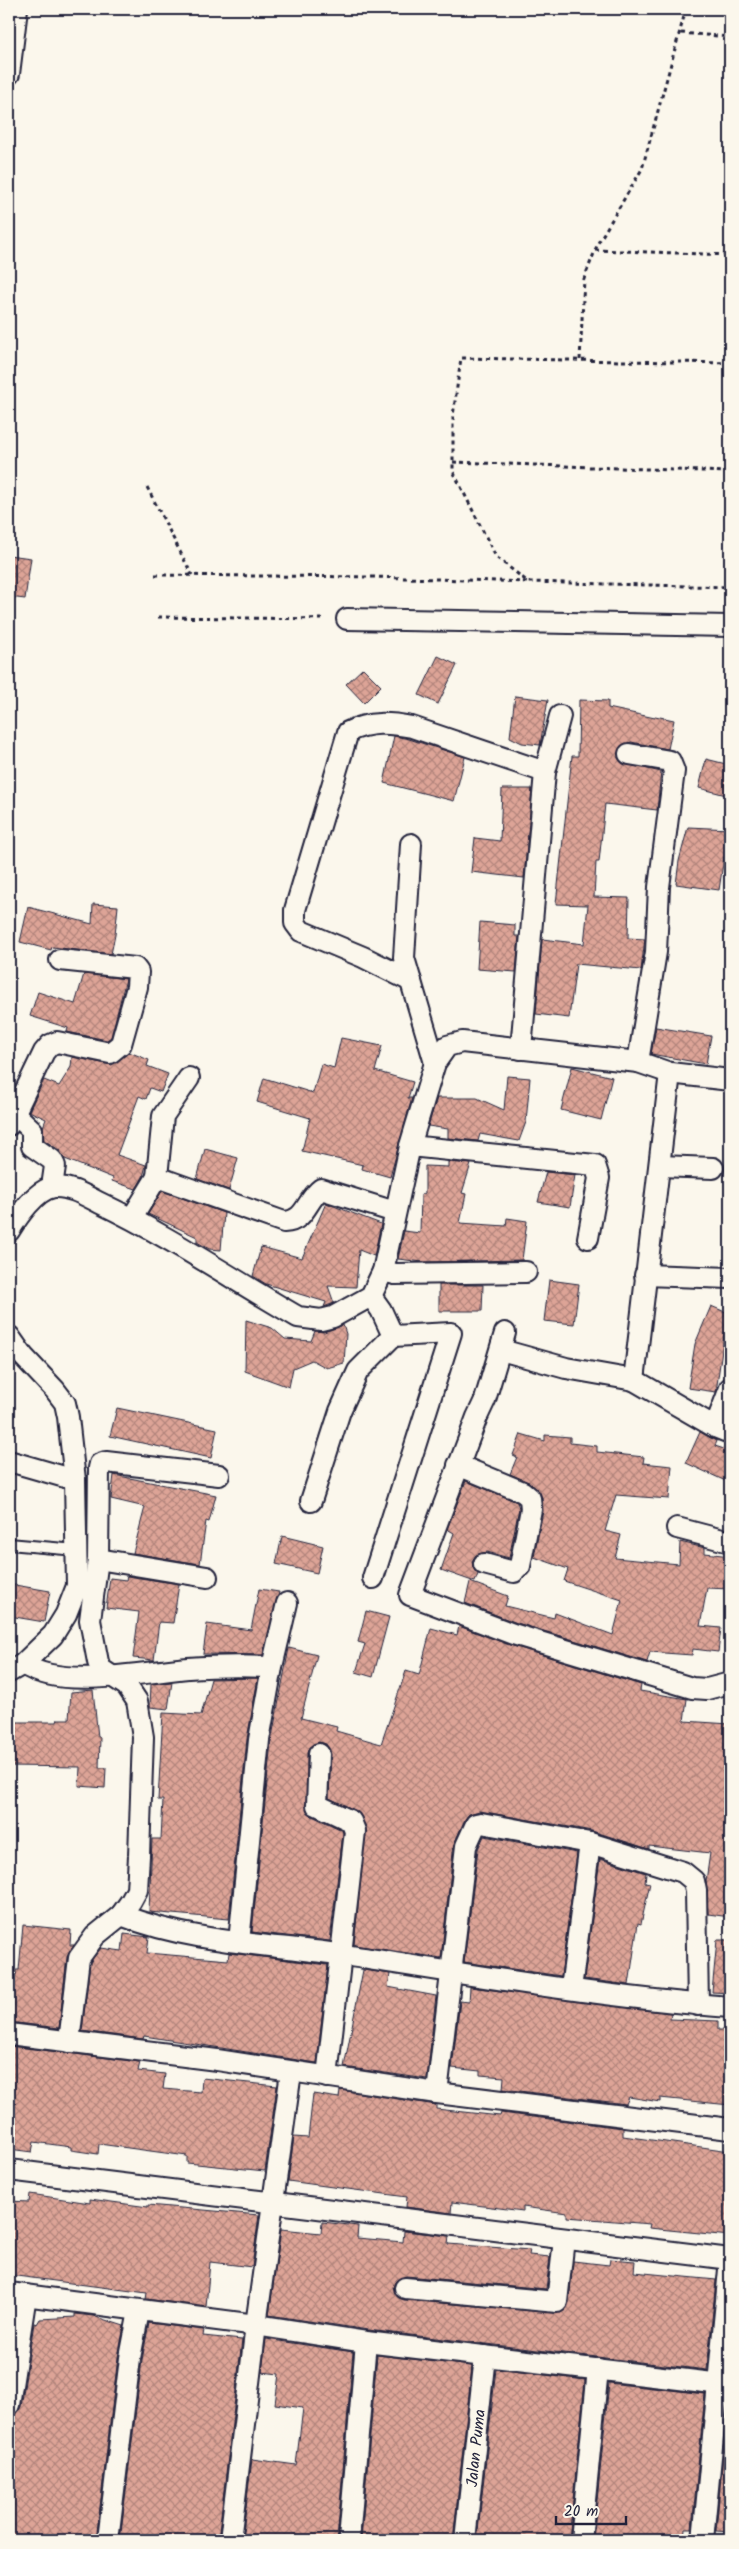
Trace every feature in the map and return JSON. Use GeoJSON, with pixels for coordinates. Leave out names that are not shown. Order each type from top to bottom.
{"type":"FeatureCollection","features":[{"type":"Feature","properties":{"kind":"street"},"geometry":{"type":"LineString","coordinates":[[9,74],[17,9]]}},
{"type":"Feature","properties":{"kind":"street"},"geometry":{"type":"LineString","coordinates":[[347,619],[730,626]]}},
{"type":"Feature","properties":{"kind":"street"},"geometry":{"type":"LineString","coordinates":[[521,1049],[545,772],[560,716]]}},
{"type":"Feature","properties":{"kind":"street"},"geometry":{"type":"LineString","coordinates":[[411,981],[363,957],[301,931],[295,923],[295,910],[348,732],[361,725],[392,723],[412,727],[545,772]]}},
{"type":"Feature","properties":{"kind":"street"},"geometry":{"type":"LineString","coordinates":[[628,754],[670,761],[674,771],[659,887],[656,952],[638,1062]]}},
{"type":"Feature","properties":{"kind":"street"},"geometry":{"type":"LineString","coordinates":[[411,844],[404,958],[435,1063]]}},
{"type":"Feature","properties":{"kind":"street"},"geometry":{"type":"LineString","coordinates":[[52,1187],[55,1166],[52,1160],[36,1151],[32,1146],[32,1130],[12,1120],[44,1052],[50,1045],[57,1042],[110,1053],[121,1044],[137,987],[138,972],[135,968],[60,960]]}},
{"type":"Feature","properties":{"kind":"street"},"geometry":{"type":"LineString","coordinates":[[9,1231],[21,1211],[52,1187],[71,1189],[132,1218],[298,1317],[321,1320],[333,1317],[371,1296],[383,1271],[410,1146],[435,1063],[447,1046],[462,1042],[638,1062],[670,1073],[730,1080]]}},
{"type":"Feature","properties":{"kind":"street"},"geometry":{"type":"LineString","coordinates":[[634,1380],[670,1073]]}},
{"type":"Feature","properties":{"kind":"street"},"geometry":{"type":"LineString","coordinates":[[132,1218],[156,1177],[164,1116],[188,1078]]}},
{"type":"Feature","properties":{"kind":"street"},"geometry":{"type":"LineString","coordinates":[[410,1146],[595,1165],[599,1178],[588,1238]]}},
{"type":"Feature","properties":{"kind":"street"},"geometry":{"type":"LineString","coordinates":[[660,1166],[713,1168]]}},
{"type":"Feature","properties":{"kind":"street"},"geometry":{"type":"LineString","coordinates":[[156,1177],[284,1222],[294,1222],[301,1217],[316,1193],[321,1189],[395,1212]]}},
{"type":"Feature","properties":{"kind":"street"},"geometry":{"type":"LineString","coordinates":[[383,1271],[395,1274],[526,1272]]}},
{"type":"Feature","properties":{"kind":"street"},"geometry":{"type":"LineString","coordinates":[[645,1275],[730,1278]]}},
{"type":"Feature","properties":{"kind":"street"},"geometry":{"type":"LineString","coordinates":[[371,1296],[381,1310],[393,1336]]}},
{"type":"Feature","properties":{"kind":"street"},"geometry":{"type":"LineString","coordinates":[[311,1501],[340,1411],[358,1371],[393,1336],[451,1333],[373,1578]]}},
{"type":"Feature","properties":{"kind":"street"},"geometry":{"type":"LineString","coordinates":[[9,1336],[23,1356],[55,1390],[64,1404],[68,1416],[75,1480],[77,1586],[66,1614],[53,1635],[16,1668]]}},
{"type":"Feature","properties":{"kind":"street"},"geometry":{"type":"LineString","coordinates":[[730,1388],[722,1430],[634,1380],[566,1368],[501,1348],[485,1400],[410,1594],[513,1634],[692,1688],[700,1689],[730,1683]]}},
{"type":"Feature","properties":{"kind":"street"},"geometry":{"type":"LineString","coordinates":[[9,1461],[75,1480]]}},
{"type":"Feature","properties":{"kind":"street"},"geometry":{"type":"LineString","coordinates":[[69,2042],[79,1958],[84,1948],[95,1936],[121,1916],[136,1890],[143,1738],[134,1693],[101,1668],[98,1662],[90,1620],[98,1559],[99,1468],[103,1462],[219,1475]]}},
{"type":"Feature","properties":{"kind":"street"},"geometry":{"type":"LineString","coordinates":[[458,1466],[523,1492],[530,1498],[531,1509],[520,1566],[514,1572],[484,1564]]}},
{"type":"Feature","properties":{"kind":"street"},"geometry":{"type":"LineString","coordinates":[[677,1528],[730,1542]]}},
{"type":"Feature","properties":{"kind":"street"},"geometry":{"type":"LineString","coordinates":[[98,1559],[207,1577]]}},
{"type":"Feature","properties":{"kind":"street"},"geometry":{"type":"LineString","coordinates":[[239,1942],[259,1740],[272,1667],[288,1603]]}},
{"type":"Feature","properties":{"kind":"street"},"geometry":{"type":"LineString","coordinates":[[16,1668],[56,1677],[86,1678],[216,1666],[272,1667]]}},
{"type":"Feature","properties":{"kind":"street"},"geometry":{"type":"LineString","coordinates":[[319,1754],[317,1804],[347,1818],[354,1826],[342,1955],[327,2076]]}},
{"type":"Feature","properties":{"kind":"street"},"geometry":{"type":"LineString","coordinates":[[437,2094],[466,1846],[476,1824],[482,1823],[590,1843],[683,1872],[694,1881],[697,1914],[698,2005]]}},
{"type":"Feature","properties":{"kind":"street"},"geometry":{"type":"LineString","coordinates":[[571,1989],[590,1843]]}},
{"type":"Feature","properties":{"kind":"street"},"geometry":{"type":"LineString","coordinates":[[121,1916],[154,1929],[267,1947],[342,1955],[451,1973],[571,1989],[698,2005],[730,2007]]}},
{"type":"Feature","properties":{"kind":"street"},"geometry":{"type":"LineString","coordinates":[[13,2035],[217,2060],[437,2094],[730,2128]]}},
{"type":"Feature","properties":{"kind":"street"},"geometry":{"type":"LineString","coordinates":[[230,2540],[256,2325],[290,2072]]}},
{"type":"Feature","properties":{"kind":"street"},"geometry":{"type":"LineString","coordinates":[[9,2170],[730,2259],[725,2384],[703,2540]]}},
{"type":"Feature","properties":{"kind":"street"},"geometry":{"type":"LineString","coordinates":[[405,2288],[556,2302],[564,2239]]}},
{"type":"Feature","properties":{"kind":"street"},"geometry":{"type":"LineString","coordinates":[[9,2405],[17,2294],[256,2325],[366,2342],[725,2384]]}},
{"type":"Feature","properties":{"kind":"street"},"geometry":{"type":"LineString","coordinates":[[108,2540],[130,2358],[139,2311]]}},
{"type":"Feature","properties":{"kind":"street"},"geometry":{"type":"LineString","coordinates":[[349,2540],[366,2342]]}},
{"type":"Feature","properties":{"kind":"street","name":"Jalan Puma"},"geometry":{"type":"LineString","coordinates":[[465,2540],[485,2356]]}},
{"type":"Feature","properties":{"kind":"street"},"geometry":{"type":"LineString","coordinates":[[581,2540],[598,2369]]}},
{"type":"Feature","properties":{"kind":"lane"},"geometry":{"type":"LineString","coordinates":[[9,1544],[76,1550]]}},
{"type":"Feature","properties":{"kind":"path"},"geometry":{"type":"LineString","coordinates":[[580,360],[584,279],[595,250],[642,169],[681,33],[686,9]]}},
{"type":"Feature","properties":{"kind":"path"},"geometry":{"type":"LineString","coordinates":[[681,33],[730,37]]}},
{"type":"Feature","properties":{"kind":"path"},"geometry":{"type":"LineString","coordinates":[[595,250],[730,255]]}},
{"type":"Feature","properties":{"kind":"path"},"geometry":{"type":"LineString","coordinates":[[528,582],[496,557],[453,472],[453,416],[462,358],[730,363]]}},
{"type":"Feature","properties":{"kind":"path"},"geometry":{"type":"LineString","coordinates":[[453,462],[730,472]]}},
{"type":"Feature","properties":{"kind":"path"},"geometry":{"type":"LineString","coordinates":[[147,487],[192,575]]}},
{"type":"Feature","properties":{"kind":"path"},"geometry":{"type":"LineString","coordinates":[[155,575],[374,577],[730,587]]}},
{"type":"Feature","properties":{"kind":"path"},"geometry":{"type":"LineString","coordinates":[[158,618],[347,619]]}},
{"type":"Feature","properties":{"kind":"building"},"geometry":{"type":"Polygon","coordinates":[[[9,555],[31,558],[25,599],[9,597],[9,555]]]}},
{"type":"Feature","properties":{"kind":"building"},"geometry":{"type":"Polygon","coordinates":[[[438,656],[457,665],[438,704],[419,695],[438,656]]]}},
{"type":"Feature","properties":{"kind":"building"},"geometry":{"type":"Polygon","coordinates":[[[363,668],[381,686],[364,703],[346,684],[363,668]]]}},
{"type":"Feature","properties":{"kind":"building"},"geometry":{"type":"Polygon","coordinates":[[[515,696],[548,700],[540,745],[522,743],[510,737],[515,696]]]}},
{"type":"Feature","properties":{"kind":"building"},"geometry":{"type":"Polygon","coordinates":[[[579,700],[608,701],[608,708],[674,720],[668,749],[631,742],[620,747],[618,758],[622,763],[661,772],[657,810],[605,804],[599,862],[596,862],[594,897],[629,898],[628,938],[645,939],[641,970],[576,964],[569,1018],[536,1014],[542,939],[584,944],[588,905],[556,904],[572,756],[578,756],[579,700]]]}},
{"type":"Feature","properties":{"kind":"building"},"geometry":{"type":"Polygon","coordinates":[[[394,736],[465,757],[454,801],[384,783],[394,736]]]}},
{"type":"Feature","properties":{"kind":"building"},"geometry":{"type":"Polygon","coordinates":[[[706,759],[730,765],[730,796],[699,788],[706,759]]]}},
{"type":"Feature","properties":{"kind":"building"},"geometry":{"type":"Polygon","coordinates":[[[502,789],[532,789],[524,878],[471,872],[475,838],[500,841],[502,789]]]}},
{"type":"Feature","properties":{"kind":"building"},"geometry":{"type":"Polygon","coordinates":[[[688,827],[730,829],[730,858],[724,857],[719,890],[676,884],[679,861],[688,827]]]}},
{"type":"Feature","properties":{"kind":"building"},"geometry":{"type":"Polygon","coordinates":[[[93,904],[118,906],[111,954],[52,947],[51,950],[20,942],[28,907],[92,924],[93,904]]]}},
{"type":"Feature","properties":{"kind":"building"},"geometry":{"type":"Polygon","coordinates":[[[480,922],[515,925],[515,936],[519,936],[516,972],[477,969],[480,922]]]}},
{"type":"Feature","properties":{"kind":"building"},"geometry":{"type":"Polygon","coordinates":[[[84,974],[126,979],[111,1037],[107,1040],[67,1032],[68,1028],[30,1016],[38,992],[75,1004],[84,974]]]}},
{"type":"Feature","properties":{"kind":"building"},"geometry":{"type":"Polygon","coordinates":[[[656,1027],[711,1036],[706,1064],[651,1054],[656,1027]]]}},
{"type":"Feature","properties":{"kind":"building"},"geometry":{"type":"Polygon","coordinates":[[[341,1038],[382,1046],[375,1071],[413,1082],[408,1098],[412,1098],[390,1177],[362,1169],[363,1165],[302,1151],[310,1118],[257,1102],[264,1078],[313,1093],[321,1064],[334,1068],[341,1038]]]}},
{"type":"Feature","properties":{"kind":"building"},"geometry":{"type":"Polygon","coordinates":[[[129,1052],[149,1060],[147,1066],[168,1074],[161,1092],[150,1088],[146,1099],[139,1096],[117,1155],[146,1165],[143,1177],[136,1189],[112,1181],[113,1178],[65,1159],[59,1150],[44,1140],[43,1127],[46,1119],[29,1111],[44,1080],[59,1086],[71,1067],[72,1057],[112,1065],[129,1052]]]}},
{"type":"Feature","properties":{"kind":"building"},"geometry":{"type":"Polygon","coordinates":[[[572,1067],[612,1077],[601,1120],[561,1110],[572,1067]]]}},
{"type":"Feature","properties":{"kind":"building"},"geometry":{"type":"Polygon","coordinates":[[[507,1076],[530,1078],[526,1122],[519,1141],[480,1134],[478,1141],[448,1138],[448,1129],[428,1126],[437,1098],[477,1098],[504,1110],[507,1076]]]}},
{"type":"Feature","properties":{"kind":"building"},"geometry":{"type":"Polygon","coordinates":[[[205,1149],[238,1158],[229,1190],[197,1179],[205,1149]]]}},
{"type":"Feature","properties":{"kind":"building"},"geometry":{"type":"Polygon","coordinates":[[[448,1162],[471,1164],[462,1193],[466,1194],[460,1223],[506,1226],[507,1218],[527,1221],[522,1260],[423,1262],[398,1259],[404,1231],[420,1233],[421,1195],[425,1193],[425,1166],[448,1167],[448,1162]]]}},
{"type":"Feature","properties":{"kind":"building"},"geometry":{"type":"Polygon","coordinates":[[[546,1172],[575,1175],[570,1207],[538,1202],[546,1172]]]}},
{"type":"Feature","properties":{"kind":"building"},"geometry":{"type":"Polygon","coordinates":[[[162,1191],[224,1213],[221,1250],[209,1249],[197,1242],[197,1237],[148,1214],[162,1191]]]}},
{"type":"Feature","properties":{"kind":"building"},"geometry":{"type":"Polygon","coordinates":[[[326,1203],[381,1224],[374,1256],[359,1250],[356,1287],[328,1286],[334,1303],[324,1307],[326,1302],[266,1284],[253,1276],[261,1247],[302,1258],[326,1203]]]}},
{"type":"Feature","properties":{"kind":"building"},"geometry":{"type":"Polygon","coordinates":[[[549,1280],[579,1284],[574,1324],[544,1321],[549,1280]]]}},
{"type":"Feature","properties":{"kind":"building"},"geometry":{"type":"Polygon","coordinates":[[[439,1285],[483,1285],[482,1311],[439,1311],[439,1285]]]}},
{"type":"Feature","properties":{"kind":"building"},"geometry":{"type":"Polygon","coordinates":[[[711,1306],[730,1314],[730,1338],[724,1335],[716,1392],[688,1388],[695,1344],[711,1306]]]}},
{"type":"Feature","properties":{"kind":"building"},"geometry":{"type":"Polygon","coordinates":[[[246,1320],[272,1328],[285,1339],[311,1341],[315,1331],[324,1332],[343,1325],[346,1334],[344,1363],[327,1368],[312,1360],[293,1368],[289,1387],[245,1371],[246,1320]]]}},
{"type":"Feature","properties":{"kind":"building"},"geometry":{"type":"Polygon","coordinates":[[[117,1408],[217,1429],[211,1458],[110,1436],[117,1408]]]}},
{"type":"Feature","properties":{"kind":"building"},"geometry":{"type":"Polygon","coordinates":[[[700,1432],[717,1441],[715,1446],[730,1451],[730,1483],[686,1463],[700,1432]]]}},
{"type":"Feature","properties":{"kind":"building"},"geometry":{"type":"Polygon","coordinates":[[[521,1434],[545,1441],[545,1435],[570,1437],[570,1443],[597,1446],[597,1452],[644,1457],[643,1463],[672,1466],[669,1499],[616,1495],[605,1531],[621,1535],[615,1558],[679,1564],[680,1542],[705,1548],[705,1553],[730,1556],[730,1589],[707,1588],[700,1626],[721,1628],[718,1652],[693,1649],[692,1655],[650,1652],[647,1662],[517,1623],[465,1603],[470,1582],[508,1596],[505,1606],[554,1618],[555,1613],[613,1635],[622,1600],[564,1581],[568,1569],[534,1557],[543,1511],[542,1497],[530,1483],[510,1474],[517,1457],[513,1455],[521,1434]]]}},
{"type":"Feature","properties":{"kind":"building"},"geometry":{"type":"Polygon","coordinates":[[[114,1475],[216,1495],[209,1522],[206,1521],[200,1564],[133,1553],[145,1507],[111,1499],[114,1475]]]}},
{"type":"Feature","properties":{"kind":"building"},"geometry":{"type":"Polygon","coordinates":[[[466,1481],[517,1502],[519,1508],[509,1558],[487,1552],[476,1555],[472,1561],[473,1568],[478,1574],[475,1582],[441,1570],[454,1533],[447,1529],[466,1481]]]}},
{"type":"Feature","properties":{"kind":"building"},"geometry":{"type":"Polygon","coordinates":[[[282,1536],[323,1546],[317,1573],[276,1564],[282,1536]]]}},
{"type":"Feature","properties":{"kind":"building"},"geometry":{"type":"Polygon","coordinates":[[[127,1576],[179,1584],[173,1623],[159,1622],[154,1660],[133,1658],[139,1612],[106,1608],[110,1578],[126,1580],[127,1576]]]}},
{"type":"Feature","properties":{"kind":"building"},"geometry":{"type":"Polygon","coordinates":[[[9,1584],[50,1591],[44,1622],[9,1616],[9,1584]]]}},
{"type":"Feature","properties":{"kind":"building"},"geometry":{"type":"Polygon","coordinates":[[[259,1589],[279,1592],[263,1655],[203,1654],[207,1624],[251,1630],[259,1589]]]}},
{"type":"Feature","properties":{"kind":"building"},"geometry":{"type":"Polygon","coordinates":[[[366,1611],[389,1617],[373,1677],[356,1672],[365,1644],[358,1642],[366,1611]]]}},
{"type":"Feature","properties":{"kind":"building"},"geometry":{"type":"Polygon","coordinates":[[[459,1626],[510,1645],[641,1685],[640,1691],[687,1699],[684,1721],[730,1724],[730,1917],[708,1914],[706,1881],[710,1853],[649,1846],[649,1849],[592,1831],[479,1811],[469,1814],[465,1819],[454,1844],[441,1958],[354,1945],[366,1827],[357,1811],[329,1798],[331,1754],[326,1744],[319,1742],[309,1747],[307,1753],[307,1811],[312,1816],[342,1830],[343,1833],[330,1941],[252,1932],[271,1742],[289,1648],[317,1655],[301,1718],[337,1727],[336,1731],[381,1744],[406,1671],[419,1675],[431,1628],[457,1635],[459,1626]]]}},
{"type":"Feature","properties":{"kind":"building"},"geometry":{"type":"Polygon","coordinates":[[[258,1678],[247,1739],[229,1919],[149,1912],[152,1839],[161,1839],[163,1800],[158,1800],[163,1713],[201,1715],[211,1679],[258,1678]]]}},
{"type":"Feature","properties":{"kind":"building"},"geometry":{"type":"Polygon","coordinates":[[[172,1682],[168,1709],[150,1707],[151,1684],[172,1682]]]}},
{"type":"Feature","properties":{"kind":"building"},"geometry":{"type":"Polygon","coordinates":[[[93,1690],[98,1737],[100,1737],[99,1768],[106,1768],[105,1788],[79,1786],[80,1767],[9,1766],[9,1722],[57,1722],[58,1719],[69,1719],[71,1692],[93,1690]]]}},
{"type":"Feature","properties":{"kind":"building"},"geometry":{"type":"Polygon","coordinates":[[[484,1836],[577,1853],[561,1976],[464,1962],[478,1849],[484,1836]]]}},
{"type":"Feature","properties":{"kind":"building"},"geometry":{"type":"Polygon","coordinates":[[[600,1859],[646,1873],[645,1882],[650,1883],[641,1924],[638,1923],[629,1985],[584,1979],[600,1859]]]}},
{"type":"Feature","properties":{"kind":"building"},"geometry":{"type":"Polygon","coordinates":[[[23,1925],[71,1930],[70,1945],[74,1945],[67,1957],[59,2028],[9,2022],[9,1974],[16,1975],[16,1970],[19,1970],[23,1925]]]}},
{"type":"Feature","properties":{"kind":"building"},"geometry":{"type":"Polygon","coordinates":[[[124,1934],[149,1937],[147,1953],[228,1960],[229,1953],[328,1965],[317,2063],[144,2036],[143,2039],[82,2031],[90,1962],[101,1948],[122,1951],[124,1934]]]}},
{"type":"Feature","properties":{"kind":"building"},"geometry":{"type":"Polygon","coordinates":[[[717,1940],[730,1940],[730,1993],[712,1992],[717,1940]]]}},
{"type":"Feature","properties":{"kind":"building"},"geometry":{"type":"Polygon","coordinates":[[[363,1970],[390,1974],[388,1987],[436,1996],[427,2079],[344,2067],[363,1970]]]}},
{"type":"Feature","properties":{"kind":"building"},"geometry":{"type":"Polygon","coordinates":[[[470,1987],[671,2013],[670,2019],[718,2021],[718,2030],[730,2030],[730,2105],[660,2098],[660,2102],[629,2097],[626,2104],[503,2089],[504,2077],[480,2075],[480,2071],[452,2068],[460,2001],[469,2002],[470,1987]]]}},
{"type":"Feature","properties":{"kind":"building"},"geometry":{"type":"Polygon","coordinates":[[[9,2046],[140,2062],[138,2071],[165,2074],[163,2089],[201,2092],[202,2078],[277,2086],[265,2171],[187,2163],[187,2156],[99,2144],[98,2154],[71,2150],[71,2147],[34,2142],[32,2152],[9,2149],[9,2046]]]}},
{"type":"Feature","properties":{"kind":"building"},"geometry":{"type":"Polygon","coordinates":[[[340,2090],[436,2105],[436,2109],[500,2116],[501,2113],[623,2128],[623,2136],[730,2151],[730,2236],[649,2228],[650,2224],[567,2217],[567,2213],[523,2207],[523,2211],[452,2202],[451,2213],[406,2207],[407,2197],[288,2181],[294,2137],[308,2138],[313,2094],[339,2098],[340,2090]]]}},
{"type":"Feature","properties":{"kind":"building"},"geometry":{"type":"Polygon","coordinates":[[[30,2194],[90,2203],[90,2199],[148,2207],[148,2205],[259,2215],[252,2267],[210,2262],[206,2307],[146,2299],[147,2293],[9,2275],[9,2201],[29,2202],[30,2194]]]}},
{"type":"Feature","properties":{"kind":"building"},"geometry":{"type":"Polygon","coordinates":[[[322,2222],[358,2226],[357,2238],[403,2242],[404,2231],[449,2236],[448,2244],[530,2250],[529,2255],[550,2257],[546,2289],[406,2276],[396,2281],[393,2287],[398,2297],[404,2300],[561,2313],[569,2303],[573,2261],[609,2265],[610,2259],[635,2261],[634,2272],[716,2280],[707,2370],[368,2330],[269,2315],[281,2229],[321,2233],[322,2222]]]}},
{"type":"Feature","properties":{"kind":"building"},"geometry":{"type":"Polygon","coordinates":[[[75,2314],[93,2316],[124,2326],[118,2357],[96,2540],[9,2540],[9,2494],[15,2415],[21,2407],[34,2323],[37,2324],[40,2319],[75,2317],[75,2314]]]}},
{"type":"Feature","properties":{"kind":"building"},"geometry":{"type":"Polygon","coordinates":[[[149,2323],[204,2330],[203,2336],[242,2340],[218,2540],[120,2540],[142,2360],[149,2323]]]}},
{"type":"Feature","properties":{"kind":"building"},"geometry":{"type":"Polygon","coordinates":[[[266,2339],[353,2352],[337,2540],[242,2540],[252,2459],[296,2465],[303,2408],[275,2404],[279,2374],[262,2372],[266,2339]]]}},
{"type":"Feature","properties":{"kind":"building"},"geometry":{"type":"Polygon","coordinates":[[[377,2355],[472,2366],[453,2540],[361,2540],[377,2355]]]}},
{"type":"Feature","properties":{"kind":"building"},"geometry":{"type":"Polygon","coordinates":[[[496,2369],[585,2380],[569,2540],[477,2540],[496,2369]]]}},
{"type":"Feature","properties":{"kind":"building"},"geometry":{"type":"Polygon","coordinates":[[[609,2383],[705,2394],[692,2528],[685,2528],[684,2540],[593,2540],[609,2383]]]}},
{"type":"Feature","properties":{"kind":"building"},"geometry":{"type":"Polygon","coordinates":[[[728,2399],[730,2399],[730,2532],[716,2531],[728,2399]]]}}]}
